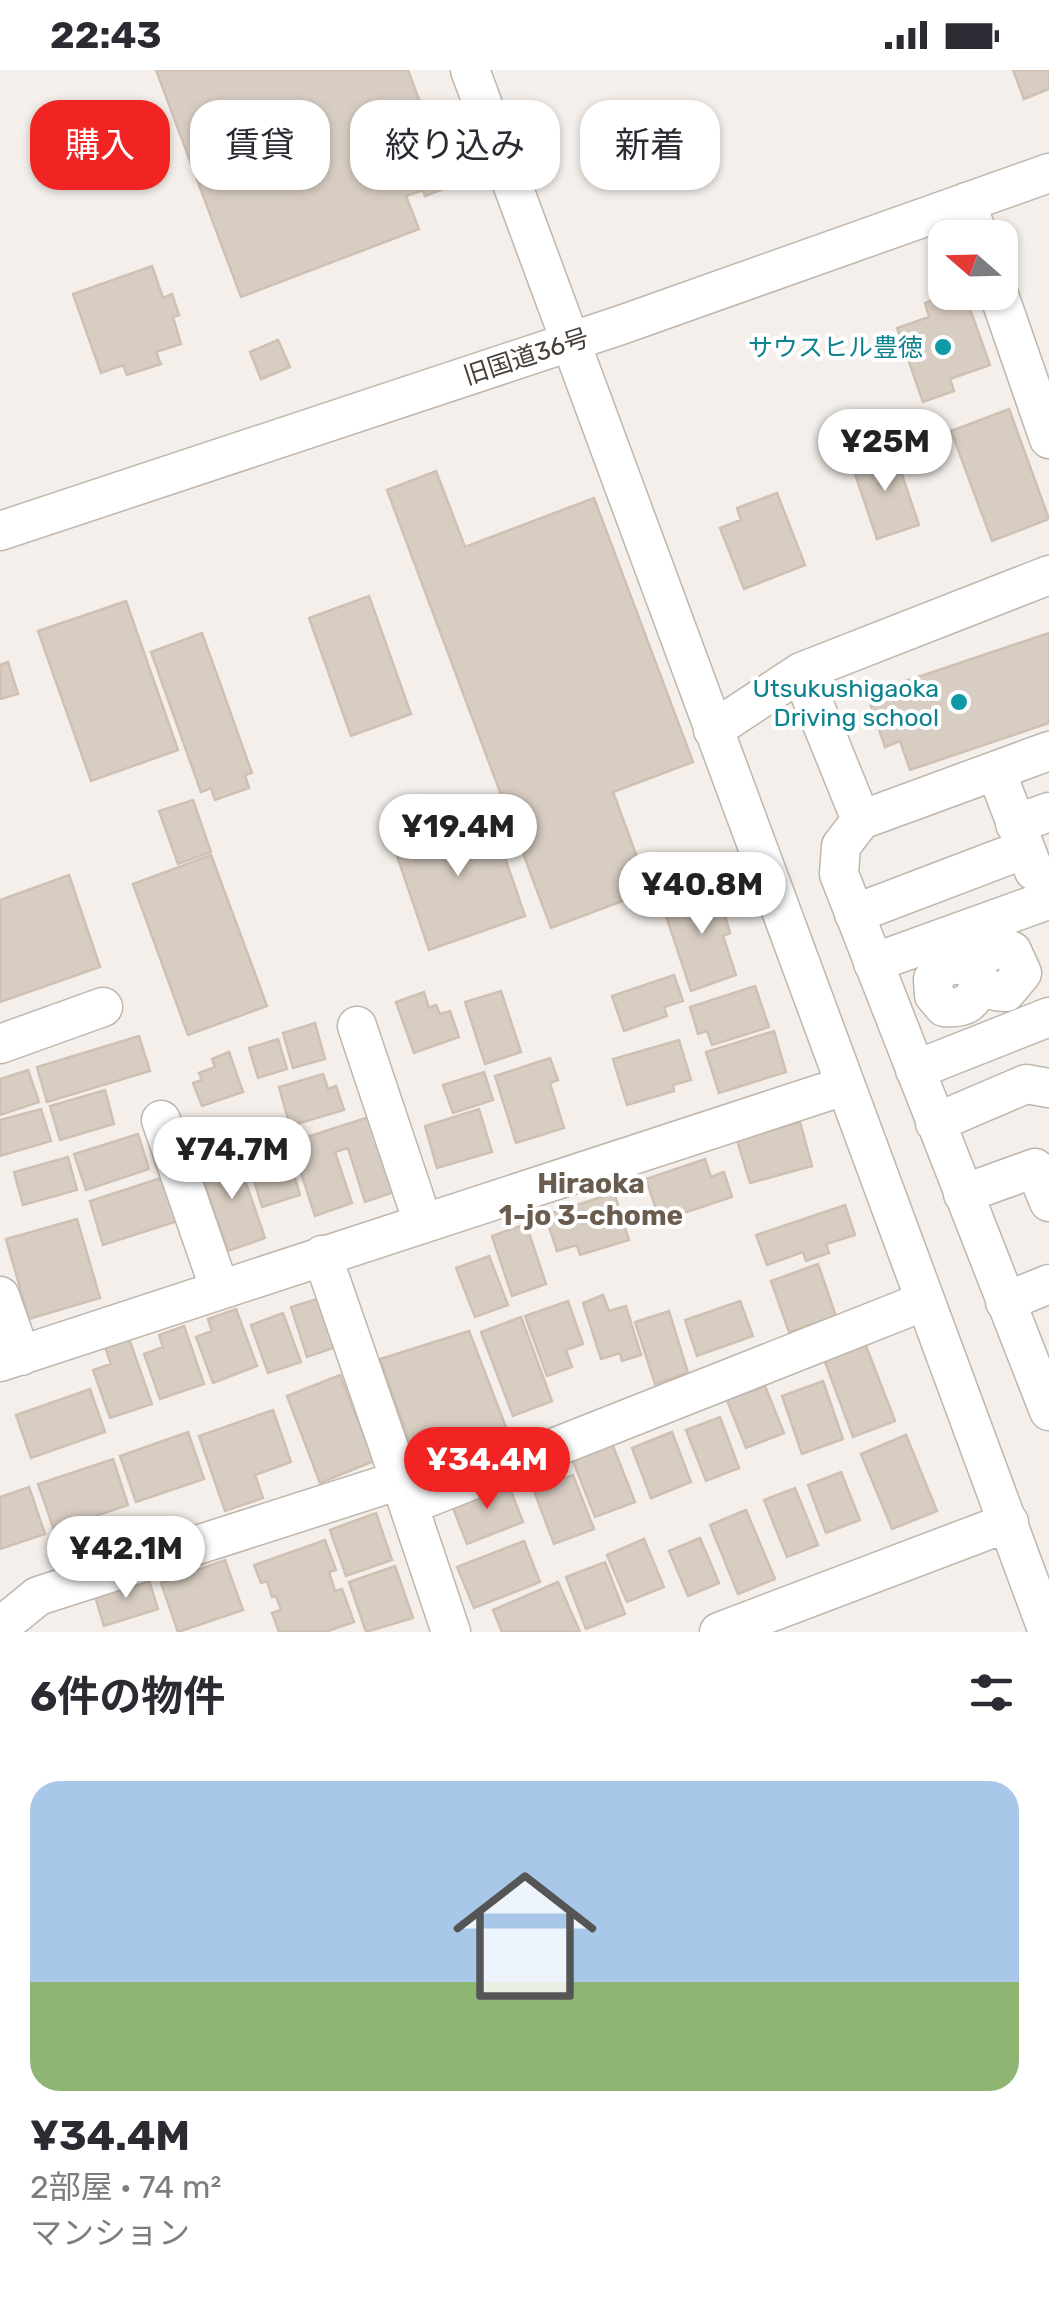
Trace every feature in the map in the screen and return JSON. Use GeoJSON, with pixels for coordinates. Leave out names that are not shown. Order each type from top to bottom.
{"type":"FeatureCollection","features":[{"type":"Feature","properties":{"kind":"street"},"geometry":{"type":"LineString","coordinates":[[470,70],[574,341],[713,730],[1048,1632]]}},
{"type":"Feature","properties":{"kind":"street","name":"旧国道36号"},"geometry":{"type":"LineString","coordinates":[[0,531],[574,341],[1049,174]]}},
{"type":"Feature","properties":{"kind":"street"},"geometry":{"type":"LineString","coordinates":[[966,202],[972,220]]}},
{"type":"Feature","properties":{"kind":"street"},"geometry":{"type":"LineString","coordinates":[[1004,310],[1049,439]]}},
{"type":"Feature","properties":{"kind":"street"},"geometry":{"type":"LineString","coordinates":[[713,730],[801,672],[1049,575]]}},
{"type":"Feature","properties":{"kind":"street"},"geometry":{"type":"LineString","coordinates":[[801,672],[861,820]]}},
{"type":"Feature","properties":{"kind":"street"},"geometry":{"type":"LineString","coordinates":[[1049,752],[861,820],[841,846],[839,874],[1049,1412]]}},
{"type":"Feature","properties":{"kind":"street"},"geometry":{"type":"LineString","coordinates":[[854,914],[946,893],[1047,906],[1030,828],[996,771]]}},
{"type":"Feature","properties":{"kind":"street"},"geometry":{"type":"LineString","coordinates":[[873,963],[946,893],[1030,828]]}},
{"type":"Feature","properties":{"kind":"street"},"geometry":{"type":"LineString","coordinates":[[892,1011],[934,995],[944,1007],[960,1009],[974,1000],[987,982],[1034,1023],[915,1070]]}},
{"type":"Feature","properties":{"kind":"street"},"geometry":{"type":"LineString","coordinates":[[0,1044],[103,1008]]}},
{"type":"Feature","properties":{"kind":"street"},"geometry":{"type":"LineString","coordinates":[[358,1026],[423,1223]]}},
{"type":"Feature","properties":{"kind":"street"},"geometry":{"type":"LineString","coordinates":[[935,1123],[1026,1084],[1049,1088]]}},
{"type":"Feature","properties":{"kind":"street"},"geometry":{"type":"LineString","coordinates":[[0,1296],[10,1359],[844,1086]]}},
{"type":"Feature","properties":{"kind":"street"},"geometry":{"type":"LineString","coordinates":[[162,1120],[220,1290]]}},
{"type":"Feature","properties":{"kind":"street"},"geometry":{"type":"LineString","coordinates":[[963,1194],[1035,1168],[1049,1202]]}},
{"type":"Feature","properties":{"kind":"street"},"geometry":{"type":"LineString","coordinates":[[322,1255],[451,1632]]}},
{"type":"Feature","properties":{"kind":"street"},"geometry":{"type":"LineString","coordinates":[[1005,1302],[1049,1284]]}},
{"type":"Feature","properties":{"kind":"street"},"geometry":{"type":"LineString","coordinates":[[0,1626],[38,1596],[405,1492],[925,1301]]}},
{"type":"Feature","properties":{"kind":"street"},"geometry":{"type":"LineString","coordinates":[[719,1632],[1009,1522]]}},
{"type":"Feature","properties":{"kind":"building"},"geometry":{"type":"Polygon","coordinates":[[[156,70],[408,70],[419,100],[350,100],[350,190],[423,190],[406,196],[419,229],[241,297],[201,190],[330,190],[330,100],[190,100],[190,161],[156,70]]]}},
{"type":"Feature","properties":{"kind":"building"},"geometry":{"type":"Polygon","coordinates":[[[1013,70],[1049,70],[1049,89],[1024,99],[1013,70]]]}},
{"type":"Feature","properties":{"kind":"building"},"geometry":{"type":"Polygon","coordinates":[[[152,266],[163,298],[172,294],[179,315],[173,317],[181,344],[156,352],[161,364],[127,375],[123,365],[101,373],[73,294],[152,266]]]}},
{"type":"Feature","properties":{"kind":"building","name":"サウスヒル豊徳"},"geometry":{"type":"Polygon","coordinates":[[[928,302],[928,310],[970,310],[990,365],[950,379],[954,391],[923,402],[897,328],[929,317],[925,303],[928,302]]]}},
{"type":"Feature","properties":{"kind":"building"},"geometry":{"type":"Polygon","coordinates":[[[278,340],[290,367],[261,379],[250,352],[278,340]]]}},
{"type":"Feature","properties":{"kind":"building"},"geometry":{"type":"Polygon","coordinates":[[[1009,409],[1049,519],[992,541],[951,431],[1009,409]]]}},
{"type":"Feature","properties":{"kind":"building"},"geometry":{"type":"Polygon","coordinates":[[[893,448],[919,525],[877,539],[851,462],[893,448]]]}},
{"type":"Feature","properties":{"kind":"building"},"geometry":{"type":"Polygon","coordinates":[[[436,471],[465,547],[594,498],[693,762],[613,792],[637,857],[629,861],[641,894],[551,928],[387,490],[436,471]]]}},
{"type":"Feature","properties":{"kind":"building"},"geometry":{"type":"Polygon","coordinates":[[[777,493],[805,565],[744,589],[720,528],[741,520],[737,508],[777,493]]]}},
{"type":"Feature","properties":{"kind":"building"},"geometry":{"type":"Polygon","coordinates":[[[369,596],[411,714],[351,736],[309,618],[369,596]]]}},
{"type":"Feature","properties":{"kind":"building"},"geometry":{"type":"Polygon","coordinates":[[[126,601],[178,750],[91,781],[38,631],[126,601]]]}},
{"type":"Feature","properties":{"kind":"building"},"geometry":{"type":"Polygon","coordinates":[[[202,633],[252,773],[245,775],[249,788],[215,800],[211,788],[201,792],[151,652],[202,633]]]}},
{"type":"Feature","properties":{"kind":"building","name":"Utsukushigaoka Driving school"},"geometry":{"type":"Polygon","coordinates":[[[1049,633],[1049,723],[910,770],[900,741],[885,747],[867,694],[1049,633]]]}},
{"type":"Feature","properties":{"kind":"building"},"geometry":{"type":"Polygon","coordinates":[[[8,662],[18,694],[0,699],[0,665],[8,662]]]}},
{"type":"Feature","properties":{"kind":"building"},"geometry":{"type":"Polygon","coordinates":[[[193,800],[211,852],[178,864],[159,811],[193,800]]]}},
{"type":"Feature","properties":{"kind":"building"},"geometry":{"type":"Polygon","coordinates":[[[488,808],[525,916],[429,950],[392,841],[488,808]]]}},
{"type":"Feature","properties":{"kind":"building"},"geometry":{"type":"Polygon","coordinates":[[[211,855],[267,1006],[188,1035],[133,884],[211,855]]]}},
{"type":"Feature","properties":{"kind":"building"},"geometry":{"type":"Polygon","coordinates":[[[69,875],[100,967],[0,1002],[0,900],[69,875]]]}},
{"type":"Feature","properties":{"kind":"building"},"geometry":{"type":"Polygon","coordinates":[[[725,886],[733,908],[724,912],[730,933],[723,936],[736,975],[691,991],[663,907],[725,886]]]}},
{"type":"Feature","properties":{"kind":"building"},"geometry":{"type":"Polygon","coordinates":[[[674,975],[683,1001],[664,1007],[667,1016],[624,1031],[612,996],[674,975]]]}},
{"type":"Feature","properties":{"kind":"building"},"geometry":{"type":"Polygon","coordinates":[[[755,986],[769,1027],[712,1045],[707,1031],[698,1034],[690,1007],[755,986]]]}},
{"type":"Feature","properties":{"kind":"building"},"geometry":{"type":"Polygon","coordinates":[[[501,991],[521,1052],[485,1064],[465,1002],[501,991]]]}},
{"type":"Feature","properties":{"kind":"building"},"geometry":{"type":"Polygon","coordinates":[[[424,992],[429,1008],[436,1005],[440,1014],[450,1011],[459,1037],[414,1053],[396,1002],[424,992]]]}},
{"type":"Feature","properties":{"kind":"building"},"geometry":{"type":"Polygon","coordinates":[[[315,1023],[325,1059],[293,1068],[283,1033],[315,1023]]]}},
{"type":"Feature","properties":{"kind":"building"},"geometry":{"type":"Polygon","coordinates":[[[774,1031],[786,1072],[719,1093],[706,1052],[774,1031]]]}},
{"type":"Feature","properties":{"kind":"building"},"geometry":{"type":"Polygon","coordinates":[[[139,1036],[150,1071],[47,1102],[37,1067],[139,1036]]]}},
{"type":"Feature","properties":{"kind":"building"},"geometry":{"type":"Polygon","coordinates":[[[278,1039],[287,1069],[258,1078],[249,1048],[278,1039]]]}},
{"type":"Feature","properties":{"kind":"building"},"geometry":{"type":"Polygon","coordinates":[[[679,1040],[691,1080],[673,1085],[674,1091],[627,1105],[613,1059],[679,1040]]]}},
{"type":"Feature","properties":{"kind":"building"},"geometry":{"type":"Polygon","coordinates":[[[229,1052],[243,1092],[202,1106],[193,1083],[202,1080],[199,1073],[215,1067],[212,1059],[229,1052]]]}},
{"type":"Feature","properties":{"kind":"building"},"geometry":{"type":"Polygon","coordinates":[[[550,1058],[558,1080],[550,1083],[564,1128],[516,1143],[495,1076],[550,1058]]]}},
{"type":"Feature","properties":{"kind":"building"},"geometry":{"type":"Polygon","coordinates":[[[28,1070],[39,1102],[0,1115],[0,1079],[28,1070]]]}},
{"type":"Feature","properties":{"kind":"building"},"geometry":{"type":"Polygon","coordinates":[[[484,1072],[493,1100],[453,1113],[443,1085],[484,1072]]]}},
{"type":"Feature","properties":{"kind":"building"},"geometry":{"type":"Polygon","coordinates":[[[323,1074],[328,1089],[336,1086],[344,1110],[290,1126],[279,1087],[323,1074]]]}},
{"type":"Feature","properties":{"kind":"building"},"geometry":{"type":"Polygon","coordinates":[[[105,1090],[114,1124],[60,1140],[50,1106],[105,1090]]]}},
{"type":"Feature","properties":{"kind":"building"},"geometry":{"type":"Polygon","coordinates":[[[41,1109],[51,1141],[0,1156],[0,1120],[41,1109]]]}},
{"type":"Feature","properties":{"kind":"building"},"geometry":{"type":"Polygon","coordinates":[[[479,1109],[492,1152],[437,1168],[425,1126],[479,1109]]]}},
{"type":"Feature","properties":{"kind":"building"},"geometry":{"type":"Polygon","coordinates":[[[375,1115],[400,1190],[365,1202],[348,1148],[335,1152],[352,1203],[315,1216],[291,1142],[375,1115]]]}},
{"type":"Feature","properties":{"kind":"building"},"geometry":{"type":"Polygon","coordinates":[[[800,1122],[812,1166],[750,1183],[737,1140],[800,1122]]]}},
{"type":"Feature","properties":{"kind":"building"},"geometry":{"type":"Polygon","coordinates":[[[138,1134],[149,1169],[86,1190],[74,1154],[138,1134]]]}},
{"type":"Feature","properties":{"kind":"building"},"geometry":{"type":"Polygon","coordinates":[[[236,1154],[265,1238],[228,1251],[199,1167],[236,1154]]]}},
{"type":"Feature","properties":{"kind":"building"},"geometry":{"type":"Polygon","coordinates":[[[288,1155],[300,1195],[262,1207],[250,1167],[288,1155]]]}},
{"type":"Feature","properties":{"kind":"building"},"geometry":{"type":"Polygon","coordinates":[[[68,1157],[77,1190],[23,1205],[14,1172],[68,1157]]]}},
{"type":"Feature","properties":{"kind":"building"},"geometry":{"type":"Polygon","coordinates":[[[705,1159],[711,1177],[724,1172],[732,1197],[660,1221],[646,1179],[705,1159]]]}},
{"type":"Feature","properties":{"kind":"building"},"geometry":{"type":"Polygon","coordinates":[[[170,1175],[184,1219],[103,1245],[90,1201],[170,1175]]]}},
{"type":"Feature","properties":{"kind":"building"},"geometry":{"type":"Polygon","coordinates":[[[614,1193],[629,1240],[580,1255],[577,1245],[557,1251],[545,1215],[614,1193]]]}},
{"type":"Feature","properties":{"kind":"building"},"geometry":{"type":"Polygon","coordinates":[[[845,1205],[855,1235],[826,1244],[829,1253],[806,1261],[803,1252],[767,1265],[756,1235],[845,1205]]]}},
{"type":"Feature","properties":{"kind":"building"},"geometry":{"type":"Polygon","coordinates":[[[77,1219],[100,1298],[29,1319],[6,1239],[77,1219]]]}},
{"type":"Feature","properties":{"kind":"building"},"geometry":{"type":"Polygon","coordinates":[[[526,1224],[546,1284],[512,1296],[492,1236],[526,1224]]]}},
{"type":"Feature","properties":{"kind":"building"},"geometry":{"type":"Polygon","coordinates":[[[489,1256],[508,1305],[475,1317],[456,1268],[489,1256]]]}},
{"type":"Feature","properties":{"kind":"building"},"geometry":{"type":"Polygon","coordinates":[[[818,1264],[836,1316],[789,1332],[771,1281],[818,1264]]]}},
{"type":"Feature","properties":{"kind":"building"},"geometry":{"type":"Polygon","coordinates":[[[603,1295],[609,1311],[626,1306],[641,1355],[622,1361],[620,1353],[601,1359],[583,1303],[603,1295]]]}},
{"type":"Feature","properties":{"kind":"building"},"geometry":{"type":"Polygon","coordinates":[[[323,1297],[339,1346],[307,1357],[291,1307],[323,1297]]]}},
{"type":"Feature","properties":{"kind":"building"},"geometry":{"type":"Polygon","coordinates":[[[568,1301],[583,1344],[566,1350],[572,1367],[547,1376],[525,1316],[568,1301]]]}},
{"type":"Feature","properties":{"kind":"building"},"geometry":{"type":"Polygon","coordinates":[[[740,1301],[753,1336],[697,1356],[685,1320],[740,1301]]]}},
{"type":"Feature","properties":{"kind":"building"},"geometry":{"type":"Polygon","coordinates":[[[236,1309],[257,1366],[213,1383],[196,1337],[212,1331],[208,1319],[236,1309]]]}},
{"type":"Feature","properties":{"kind":"building"},"geometry":{"type":"Polygon","coordinates":[[[669,1311],[688,1373],[655,1384],[635,1322],[669,1311]]]}},
{"type":"Feature","properties":{"kind":"building"},"geometry":{"type":"Polygon","coordinates":[[[283,1313],[301,1362],[268,1373],[251,1325],[283,1313]]]}},
{"type":"Feature","properties":{"kind":"building"},"geometry":{"type":"Polygon","coordinates":[[[521,1317],[552,1401],[513,1416],[481,1332],[521,1317]]]}},
{"type":"Feature","properties":{"kind":"building"},"geometry":{"type":"Polygon","coordinates":[[[184,1326],[204,1384],[160,1399],[144,1354],[163,1347],[159,1335],[184,1326]]]}},
{"type":"Feature","properties":{"kind":"building"},"geometry":{"type":"Polygon","coordinates":[[[469,1331],[511,1440],[420,1472],[380,1359],[469,1331]]]}},
{"type":"Feature","properties":{"kind":"building"},"geometry":{"type":"Polygon","coordinates":[[[128,1336],[152,1404],[110,1418],[93,1370],[111,1364],[104,1344],[128,1336]]]}},
{"type":"Feature","properties":{"kind":"building"},"geometry":{"type":"Polygon","coordinates":[[[863,1338],[895,1421],[853,1437],[822,1354],[863,1338]]]}},
{"type":"Feature","properties":{"kind":"building"},"geometry":{"type":"Polygon","coordinates":[[[340,1375],[374,1461],[320,1483],[287,1396],[340,1375]]]}},
{"type":"Feature","properties":{"kind":"building"},"geometry":{"type":"Polygon","coordinates":[[[823,1381],[843,1439],[802,1454],[782,1396],[823,1381]]]}},
{"type":"Feature","properties":{"kind":"building"},"geometry":{"type":"Polygon","coordinates":[[[765,1386],[784,1433],[746,1448],[727,1400],[765,1386]]]}},
{"type":"Feature","properties":{"kind":"building"},"geometry":{"type":"Polygon","coordinates":[[[90,1389],[105,1432],[31,1458],[16,1415],[90,1389]]]}},
{"type":"Feature","properties":{"kind":"building"},"geometry":{"type":"Polygon","coordinates":[[[273,1410],[291,1462],[255,1475],[263,1498],[225,1511],[199,1436],[273,1410]]]}},
{"type":"Feature","properties":{"kind":"building"},"geometry":{"type":"Polygon","coordinates":[[[720,1417],[739,1468],[706,1481],[686,1430],[720,1417]]]}},
{"type":"Feature","properties":{"kind":"building"},"geometry":{"type":"Polygon","coordinates":[[[188,1432],[204,1479],[136,1502],[120,1456],[188,1432]]]}},
{"type":"Feature","properties":{"kind":"building"},"geometry":{"type":"Polygon","coordinates":[[[672,1432],[691,1482],[651,1498],[632,1448],[672,1432]]]}},
{"type":"Feature","properties":{"kind":"building"},"geometry":{"type":"Polygon","coordinates":[[[906,1435],[937,1511],[892,1529],[861,1454],[906,1435]]]}},
{"type":"Feature","properties":{"kind":"building"},"geometry":{"type":"Polygon","coordinates":[[[611,1441],[635,1502],[595,1517],[571,1456],[611,1441]]]}},
{"type":"Feature","properties":{"kind":"building"},"geometry":{"type":"Polygon","coordinates":[[[113,1459],[128,1505],[54,1530],[38,1484],[113,1459]]]}},
{"type":"Feature","properties":{"kind":"building"},"geometry":{"type":"Polygon","coordinates":[[[841,1472],[860,1520],[826,1533],[808,1485],[841,1472]]]}},
{"type":"Feature","properties":{"kind":"building"},"geometry":{"type":"Polygon","coordinates":[[[573,1475],[594,1529],[554,1544],[534,1491],[573,1475]]]}},
{"type":"Feature","properties":{"kind":"building"},"geometry":{"type":"Polygon","coordinates":[[[507,1481],[523,1522],[467,1544],[451,1503],[507,1481]]]}},
{"type":"Feature","properties":{"kind":"building"},"geometry":{"type":"Polygon","coordinates":[[[29,1487],[45,1534],[0,1549],[0,1497],[29,1487]]]}},
{"type":"Feature","properties":{"kind":"building"},"geometry":{"type":"Polygon","coordinates":[[[795,1488],[818,1545],[787,1557],[764,1500],[795,1488]]]}},
{"type":"Feature","properties":{"kind":"building"},"geometry":{"type":"Polygon","coordinates":[[[746,1510],[775,1579],[738,1594],[710,1525],[746,1510]]]}},
{"type":"Feature","properties":{"kind":"building"},"geometry":{"type":"Polygon","coordinates":[[[376,1513],[392,1560],[346,1576],[330,1530],[376,1513]]]}},
{"type":"Feature","properties":{"kind":"building"},"geometry":{"type":"Polygon","coordinates":[[[700,1538],[719,1583],[688,1596],[669,1551],[700,1538]]]}},
{"type":"Feature","properties":{"kind":"building"},"geometry":{"type":"Polygon","coordinates":[[[644,1539],[664,1587],[627,1602],[607,1555],[644,1539]]]}},
{"type":"Feature","properties":{"kind":"building"},"geometry":{"type":"Polygon","coordinates":[[[325,1540],[336,1570],[329,1572],[335,1591],[342,1589],[354,1622],[325,1632],[279,1632],[272,1613],[281,1610],[276,1596],[272,1597],[267,1581],[261,1583],[254,1565],[325,1540]]]}},
{"type":"Feature","properties":{"kind":"building"},"geometry":{"type":"Polygon","coordinates":[[[524,1541],[540,1582],[474,1608],[457,1567],[524,1541]]]}},
{"type":"Feature","properties":{"kind":"building"},"geometry":{"type":"Polygon","coordinates":[[[225,1560],[243,1610],[178,1632],[161,1583],[225,1560]]]}},
{"type":"Feature","properties":{"kind":"building"},"geometry":{"type":"Polygon","coordinates":[[[605,1562],[625,1614],[586,1629],[566,1577],[605,1562]]]}},
{"type":"Feature","properties":{"kind":"building"},"geometry":{"type":"Polygon","coordinates":[[[395,1566],[413,1618],[366,1632],[349,1582],[395,1566]]]}},
{"type":"Feature","properties":{"kind":"building"},"geometry":{"type":"Polygon","coordinates":[[[148,1577],[158,1609],[104,1626],[94,1593],[148,1577]]]}},
{"type":"Feature","properties":{"kind":"building"},"geometry":{"type":"Polygon","coordinates":[[[558,1582],[580,1632],[502,1632],[493,1610],[558,1582]]]}},
{"type":"Feature","properties":{"kind":"place","name":"サウスヒル豊徳"},"geometry":{"type":"Point","coordinates":[943,347]}},
{"type":"Feature","properties":{"kind":"place","name":"Utsukushigaoka Driving school"},"geometry":{"type":"Point","coordinates":[959,702]}},
{"type":"Feature","properties":{"kind":"district","name":"Hiraoka 1-jo 3-chome"},"geometry":{"type":"Point","coordinates":[591,1199]}}]}
